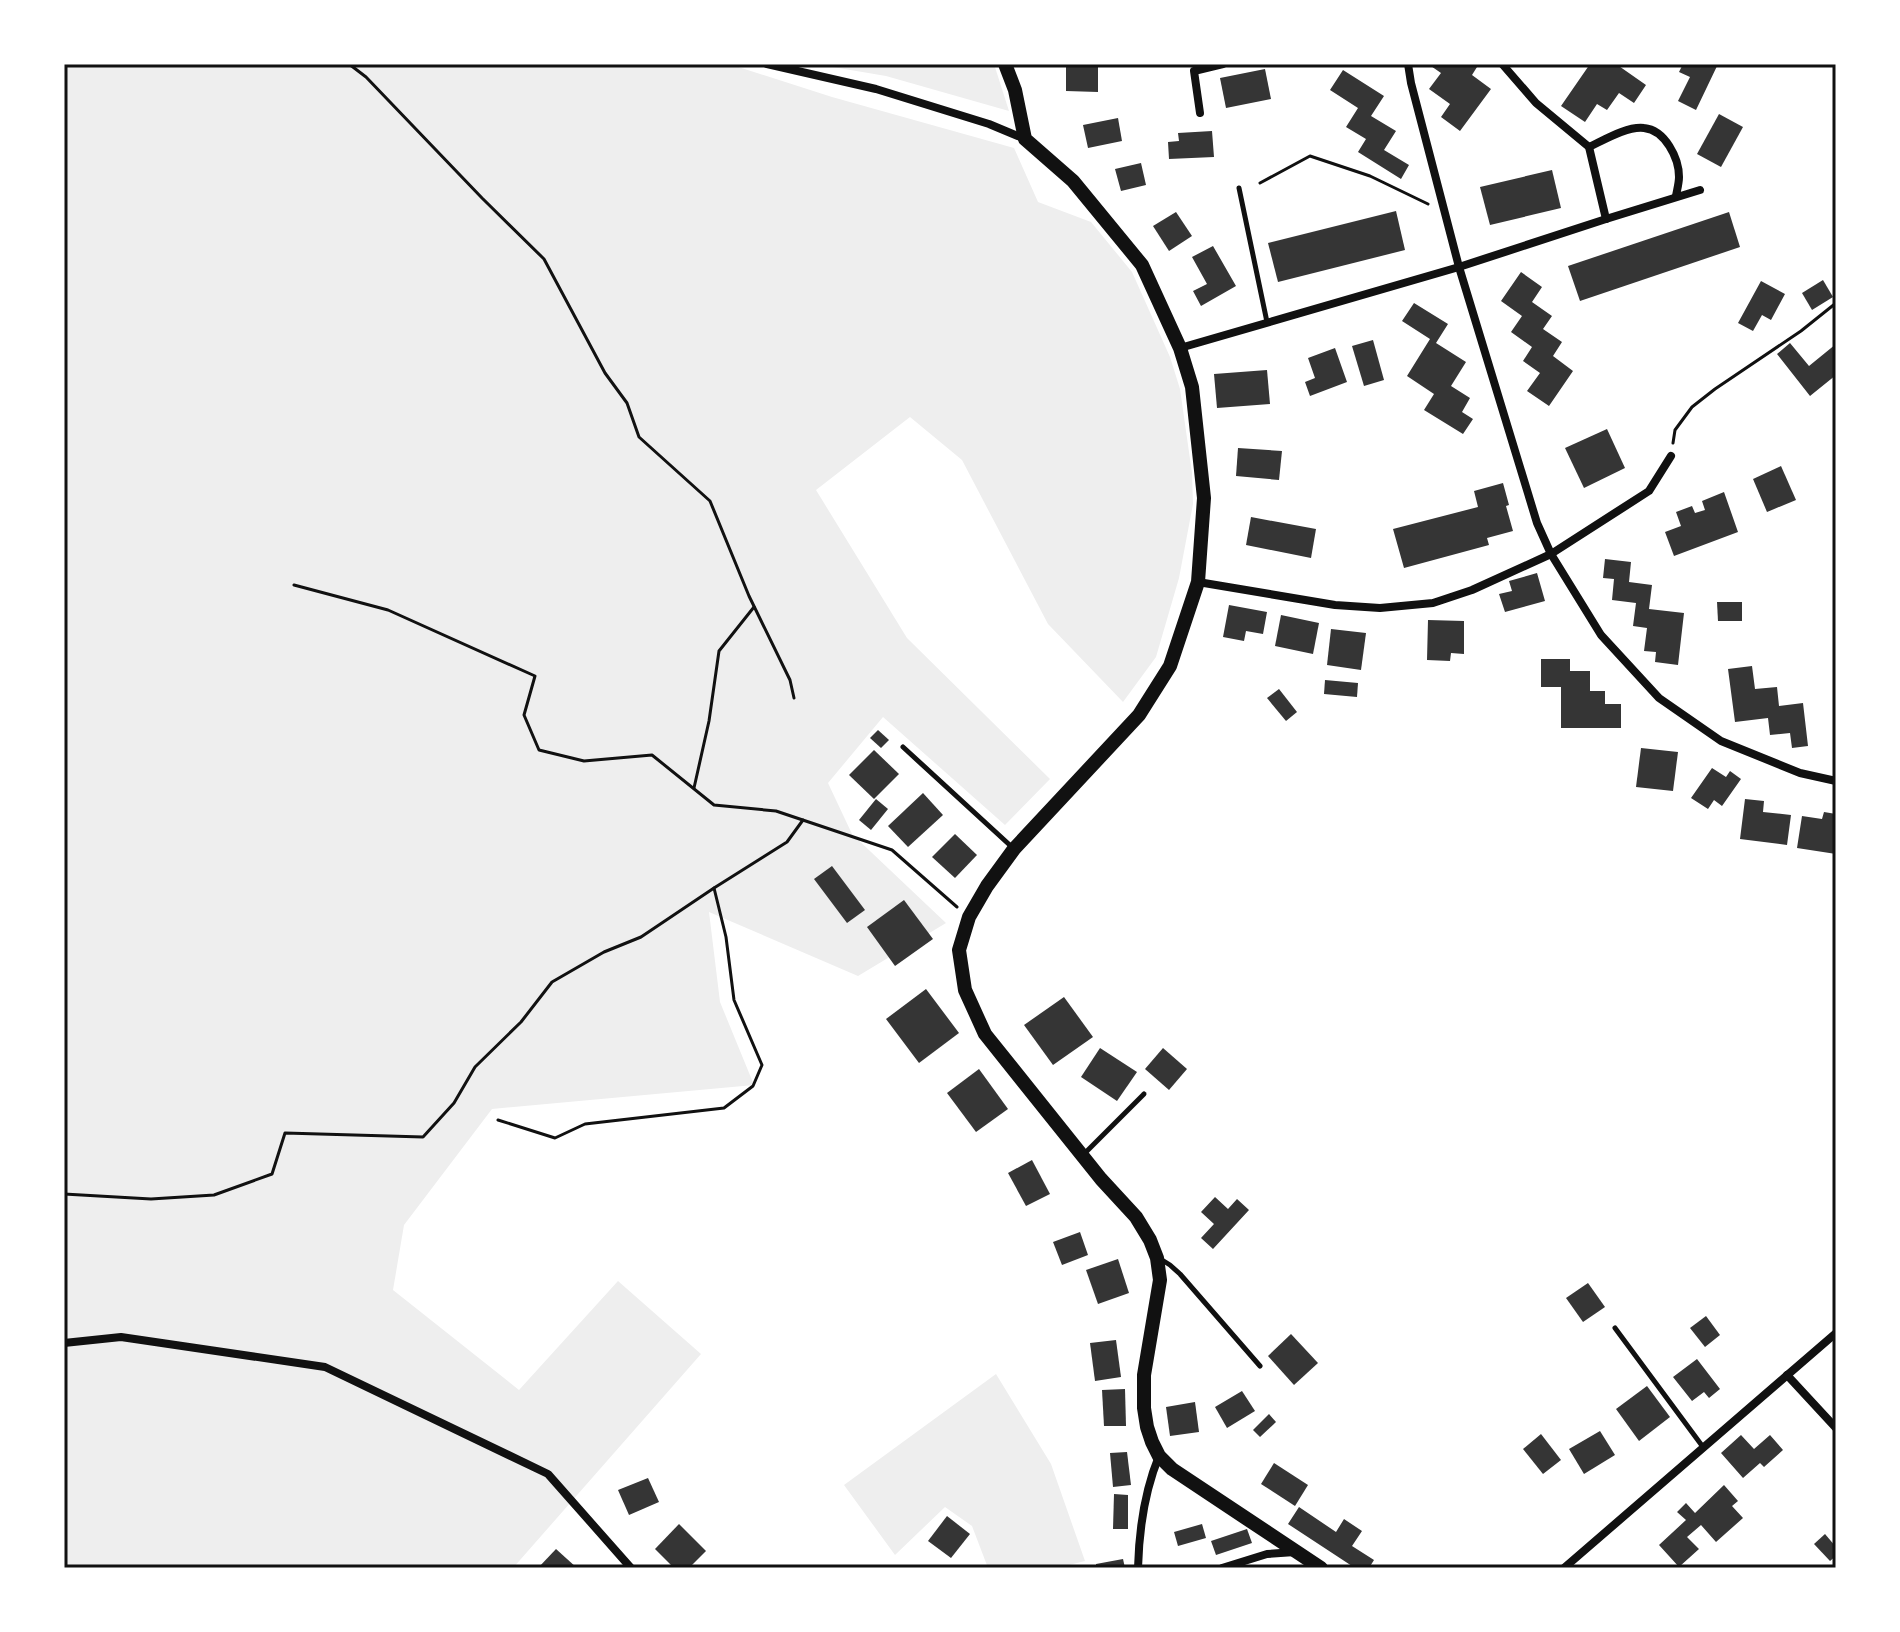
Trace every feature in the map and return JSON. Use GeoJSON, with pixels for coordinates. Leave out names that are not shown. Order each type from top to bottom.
{"type":"FeatureCollection","features":[{"type":"Feature","properties":{"kind":"main road"},"geometry":{"type":"LineString","coordinates":[[1005,64],[1015,90],[1025,139],[1073,181],[1142,265],[1180,348],[1192,387],[1204,498],[1198,582],[1170,666],[1139,715],[1014,849],[987,886],[969,917],[959,950],[965,990],[985,1034],[1136,1217],[1150,1240],[1157,1258],[1160,1280],[1144,1375],[1144,1408],[1147,1427],[1159,1456],[1172,1469],[1321,1568]]}},
{"type":"Feature","properties":{"kind":"street"},"geometry":{"type":"LineString","coordinates":[[767,64],[876,89],[989,124],[1025,139]]}},
{"type":"Feature","properties":{"kind":"street"},"geometry":{"type":"LineString","coordinates":[[1200,113],[1194,71],[1223,64]]}},
{"type":"Feature","properties":{"kind":"street"},"geometry":{"type":"LineString","coordinates":[[1408,64],[1459,267],[1537,523],[1551,554],[1601,635],[1659,698],[1721,741],[1800,773],[1836,781]]}},
{"type":"Feature","properties":{"kind":"street"},"geometry":{"type":"LineString","coordinates":[[1503,65],[1536,103],[1589,147],[1606,219]]}},
{"type":"Feature","properties":{"kind":"street"},"geometry":{"type":"LineString","coordinates":[[1589,147],[1620,132],[1644,128],[1658,133],[1670,147],[1679,175],[1676,196]]}},
{"type":"Feature","properties":{"kind":"street"},"geometry":{"type":"LineString","coordinates":[[1180,348],[1459,267],[1700,190]]}},
{"type":"Feature","properties":{"kind":"street"},"geometry":{"type":"LineString","coordinates":[[1198,582],[1335,605],[1380,608],[1433,603],[1472,590],[1551,554],[1649,491],[1671,456]]}},
{"type":"Feature","properties":{"kind":"street"},"geometry":{"type":"LineString","coordinates":[[1564,1568],[1836,1333]]}},
{"type":"Feature","properties":{"kind":"street"},"geometry":{"type":"LineString","coordinates":[[64,1343],[121,1337],[325,1367],[548,1474],[631,1568]]}},
{"type":"Feature","properties":{"kind":"street"},"geometry":{"type":"LineString","coordinates":[[1787,1375],[1836,1428]]}},
{"type":"Feature","properties":{"kind":"street"},"geometry":{"type":"LineString","coordinates":[[1138,1568],[1138,1550],[1150,1481],[1159,1456]]}},
{"type":"Feature","properties":{"kind":"street"},"geometry":{"type":"LineString","coordinates":[[1222,1568],[1267,1554],[1296,1552]]}},
{"type":"Feature","properties":{"kind":"lane"},"geometry":{"type":"LineString","coordinates":[[1239,188],[1267,322]]}},
{"type":"Feature","properties":{"kind":"lane"},"geometry":{"type":"LineString","coordinates":[[903,747],[1014,849]]}},
{"type":"Feature","properties":{"kind":"lane"},"geometry":{"type":"LineString","coordinates":[[1082,1155],[1144,1094]]}},
{"type":"Feature","properties":{"kind":"lane"},"geometry":{"type":"LineString","coordinates":[[1157,1258],[1180,1274],[1260,1366]]}},
{"type":"Feature","properties":{"kind":"lane"},"geometry":{"type":"LineString","coordinates":[[1615,1328],[1704,1448]]}},
{"type":"Feature","properties":{"kind":"path"},"geometry":{"type":"LineString","coordinates":[[349,64],[366,77],[544,259],[605,373],[627,403],[639,437],[710,501],[754,607],[790,680],[794,698]]}},
{"type":"Feature","properties":{"kind":"path"},"geometry":{"type":"LineString","coordinates":[[1260,183],[1310,156],[1370,176],[1444,212]]}},
{"type":"Feature","properties":{"kind":"path"},"geometry":{"type":"LineString","coordinates":[[1671,456],[1675,430],[1692,407],[1836,303]]}},
{"type":"Feature","properties":{"kind":"path"},"geometry":{"type":"LineString","coordinates":[[294,585],[388,610],[535,676],[524,715],[539,750],[584,761],[652,755],[714,805],[776,811],[892,850],[969,917]]}},
{"type":"Feature","properties":{"kind":"path"},"geometry":{"type":"LineString","coordinates":[[694,789],[709,721],[719,651],[754,607]]}},
{"type":"Feature","properties":{"kind":"path"},"geometry":{"type":"LineString","coordinates":[[64,1194],[151,1199],[214,1195],[272,1174],[285,1133],[423,1137],[454,1103],[475,1067],[521,1022],[552,982],[604,952],[641,937],[787,842],[803,820]]}},
{"type":"Feature","properties":{"kind":"path"},"geometry":{"type":"LineString","coordinates":[[498,1120],[555,1138],[585,1124],[724,1108],[753,1086],[762,1065],[734,1000],[726,937],[714,888]]}},
{"type":"Feature","properties":{"kind":"shaded area"},"geometry":{"type":"Polygon","coordinates":[[[64,64],[729,64],[832,97],[1014,148],[1038,202],[1091,222],[1132,272],[1170,357],[1180,389],[1192,473],[1193,504],[1179,578],[1156,657],[1123,702],[1048,624],[962,460],[910,417],[816,490],[907,638],[1050,779],[1005,825],[883,717],[828,783],[852,834],[946,923],[858,976],[709,912],[720,1002],[754,1085],[492,1109],[404,1225],[393,1290],[519,1390],[618,1281],[701,1354],[513,1568],[64,1568],[64,64]]]}},
{"type":"Feature","properties":{"kind":"shaded area"},"geometry":{"type":"Polygon","coordinates":[[[815,64],[994,64],[1009,111],[886,76],[815,64]]]}},
{"type":"Feature","properties":{"kind":"shaded area"},"geometry":{"type":"Polygon","coordinates":[[[996,1374],[1051,1464],[1085,1561],[1057,1568],[988,1568],[972,1526],[945,1507],[895,1555],[844,1485],[996,1374]]]}},
{"type":"Feature","properties":{"kind":"building"},"geometry":{"type":"Polygon","coordinates":[[[1428,64],[1472,64],[1477,67],[1472,75],[1491,89],[1460,131],[1441,117],[1450,104],[1429,89],[1441,73],[1428,64]]]}},
{"type":"Feature","properties":{"kind":"building"},"geometry":{"type":"Polygon","coordinates":[[[1590,64],[1616,64],[1646,85],[1634,103],[1619,93],[1607,110],[1597,104],[1585,122],[1561,106],[1590,64]]]}},
{"type":"Feature","properties":{"kind":"building"},"geometry":{"type":"Polygon","coordinates":[[[1683,64],[1718,64],[1696,110],[1678,101],[1690,77],[1679,72],[1683,64]]]}},
{"type":"Feature","properties":{"kind":"building"},"geometry":{"type":"Polygon","coordinates":[[[1066,67],[1098,67],[1098,92],[1066,91],[1066,67]]]}},
{"type":"Feature","properties":{"kind":"building"},"geometry":{"type":"Polygon","coordinates":[[[1265,69],[1271,99],[1226,108],[1220,78],[1265,69]]]}},
{"type":"Feature","properties":{"kind":"building"},"geometry":{"type":"Polygon","coordinates":[[[1343,70],[1384,96],[1371,116],[1396,131],[1384,150],[1409,165],[1401,179],[1358,152],[1366,139],[1346,127],[1358,108],[1330,90],[1343,70]]]}},
{"type":"Feature","properties":{"kind":"building"},"geometry":{"type":"Polygon","coordinates":[[[1719,114],[1743,127],[1721,167],[1697,154],[1719,114]]]}},
{"type":"Feature","properties":{"kind":"building"},"geometry":{"type":"Polygon","coordinates":[[[1118,118],[1122,141],[1088,148],[1083,125],[1118,118]]]}},
{"type":"Feature","properties":{"kind":"building"},"geometry":{"type":"Polygon","coordinates":[[[1212,131],[1214,157],[1169,159],[1168,142],[1179,141],[1178,133],[1212,131]]]}},
{"type":"Feature","properties":{"kind":"building"},"geometry":{"type":"Polygon","coordinates":[[[1141,163],[1146,185],[1121,191],[1115,169],[1141,163]]]}},
{"type":"Feature","properties":{"kind":"building"},"geometry":{"type":"Polygon","coordinates":[[[1552,170],[1561,208],[1490,225],[1480,187],[1552,170]]]}},
{"type":"Feature","properties":{"kind":"building"},"geometry":{"type":"Polygon","coordinates":[[[1396,211],[1405,250],[1278,282],[1268,243],[1396,211]]]}},
{"type":"Feature","properties":{"kind":"building"},"geometry":{"type":"Polygon","coordinates":[[[1176,212],[1192,236],[1169,251],[1153,226],[1176,212]]]}},
{"type":"Feature","properties":{"kind":"building"},"geometry":{"type":"Polygon","coordinates":[[[1729,212],[1740,247],[1580,301],[1568,266],[1729,212]]]}},
{"type":"Feature","properties":{"kind":"building"},"geometry":{"type":"Polygon","coordinates":[[[1213,246],[1236,286],[1201,306],[1193,291],[1207,284],[1192,257],[1213,246]]]}},
{"type":"Feature","properties":{"kind":"building"},"geometry":{"type":"Polygon","coordinates":[[[1521,272],[1542,287],[1532,302],[1552,316],[1543,329],[1562,342],[1553,356],[1573,371],[1549,406],[1527,391],[1540,373],[1523,361],[1532,347],[1511,332],[1522,316],[1501,301],[1521,272]]]}},
{"type":"Feature","properties":{"kind":"building"},"geometry":{"type":"Polygon","coordinates":[[[1823,280],[1833,297],[1812,310],[1802,293],[1823,280]]]}},
{"type":"Feature","properties":{"kind":"building"},"geometry":{"type":"Polygon","coordinates":[[[1761,281],[1785,294],[1771,320],[1762,315],[1753,331],[1738,323],[1761,281]]]}},
{"type":"Feature","properties":{"kind":"building"},"geometry":{"type":"Polygon","coordinates":[[[1414,303],[1448,324],[1436,343],[1466,362],[1451,386],[1470,398],[1462,412],[1473,419],[1463,434],[1424,410],[1434,394],[1407,376],[1430,339],[1402,321],[1414,303]]]}},
{"type":"Feature","properties":{"kind":"building"},"geometry":{"type":"Polygon","coordinates":[[[1373,340],[1384,380],[1364,386],[1352,346],[1373,340]]]}},
{"type":"Feature","properties":{"kind":"building"},"geometry":{"type":"Polygon","coordinates":[[[1790,343],[1809,366],[1836,344],[1836,375],[1810,396],[1777,354],[1790,343]]]}},
{"type":"Feature","properties":{"kind":"building"},"geometry":{"type":"Polygon","coordinates":[[[1335,348],[1347,382],[1310,396],[1305,382],[1315,378],[1308,358],[1335,348]]]}},
{"type":"Feature","properties":{"kind":"building"},"geometry":{"type":"Polygon","coordinates":[[[1267,370],[1270,404],[1217,408],[1214,374],[1267,370]]]}},
{"type":"Feature","properties":{"kind":"building"},"geometry":{"type":"Polygon","coordinates":[[[1607,429],[1625,468],[1584,488],[1565,448],[1607,429]]]}},
{"type":"Feature","properties":{"kind":"building"},"geometry":{"type":"Polygon","coordinates":[[[1238,448],[1282,451],[1279,480],[1236,476],[1238,448]]]}},
{"type":"Feature","properties":{"kind":"building"},"geometry":{"type":"Polygon","coordinates":[[[1781,466],[1796,500],[1767,512],[1753,479],[1781,466]]]}},
{"type":"Feature","properties":{"kind":"building"},"geometry":{"type":"Polygon","coordinates":[[[1503,483],[1513,531],[1487,538],[1489,545],[1404,568],[1393,529],[1478,507],[1474,491],[1503,483]]]}},
{"type":"Feature","properties":{"kind":"building"},"geometry":{"type":"Polygon","coordinates":[[[1724,492],[1738,532],[1674,556],[1665,532],[1681,526],[1676,512],[1692,506],[1695,513],[1705,510],[1702,501],[1724,492]]]}},
{"type":"Feature","properties":{"kind":"building"},"geometry":{"type":"Polygon","coordinates":[[[1251,517],[1316,529],[1311,558],[1246,545],[1251,517]]]}},
{"type":"Feature","properties":{"kind":"building"},"geometry":{"type":"Polygon","coordinates":[[[1605,559],[1631,562],[1629,582],[1652,585],[1649,609],[1684,613],[1678,665],[1655,662],[1656,652],[1644,651],[1647,628],[1633,626],[1636,603],[1612,600],[1614,579],[1603,578],[1605,559]]]}},
{"type":"Feature","properties":{"kind":"building"},"geometry":{"type":"Polygon","coordinates":[[[1537,573],[1545,601],[1505,612],[1499,594],[1512,591],[1509,581],[1537,573]]]}},
{"type":"Feature","properties":{"kind":"building"},"geometry":{"type":"Polygon","coordinates":[[[1717,602],[1742,602],[1742,621],[1718,621],[1717,602]]]}},
{"type":"Feature","properties":{"kind":"building"},"geometry":{"type":"Polygon","coordinates":[[[1229,605],[1267,612],[1263,634],[1246,631],[1244,641],[1223,637],[1229,605]]]}},
{"type":"Feature","properties":{"kind":"building"},"geometry":{"type":"Polygon","coordinates":[[[1281,615],[1319,623],[1313,654],[1275,646],[1281,615]]]}},
{"type":"Feature","properties":{"kind":"building"},"geometry":{"type":"Polygon","coordinates":[[[1428,620],[1464,621],[1464,654],[1451,653],[1450,661],[1427,660],[1428,620]]]}},
{"type":"Feature","properties":{"kind":"building"},"geometry":{"type":"Polygon","coordinates":[[[1331,629],[1366,633],[1361,670],[1327,665],[1331,629]]]}},
{"type":"Feature","properties":{"kind":"building"},"geometry":{"type":"Polygon","coordinates":[[[1541,659],[1570,659],[1570,671],[1590,671],[1590,691],[1605,691],[1605,704],[1621,704],[1621,728],[1561,728],[1561,687],[1541,687],[1541,659]]]}},
{"type":"Feature","properties":{"kind":"building"},"geometry":{"type":"Polygon","coordinates":[[[1752,666],[1755,689],[1777,687],[1779,706],[1803,703],[1808,746],[1792,748],[1790,733],[1770,735],[1768,718],[1735,722],[1728,669],[1752,666]]]}},
{"type":"Feature","properties":{"kind":"building"},"geometry":{"type":"Polygon","coordinates":[[[1325,680],[1358,683],[1357,697],[1324,694],[1325,680]]]}},
{"type":"Feature","properties":{"kind":"building"},"geometry":{"type":"Polygon","coordinates":[[[1279,689],[1297,712],[1286,721],[1267,698],[1279,689]]]}},
{"type":"Feature","properties":{"kind":"building"},"geometry":{"type":"Polygon","coordinates":[[[878,730],[889,740],[881,748],[870,738],[878,730]]]}},
{"type":"Feature","properties":{"kind":"building"},"geometry":{"type":"Polygon","coordinates":[[[1641,748],[1678,752],[1673,791],[1636,787],[1641,748]]]}},
{"type":"Feature","properties":{"kind":"building"},"geometry":{"type":"Polygon","coordinates":[[[874,750],[899,774],[874,799],[849,775],[874,750]]]}},
{"type":"Feature","properties":{"kind":"building"},"geometry":{"type":"Polygon","coordinates":[[[1712,768],[1726,777],[1730,771],[1741,779],[1722,806],[1714,800],[1708,809],[1691,798],[1712,768]]]}},
{"type":"Feature","properties":{"kind":"building"},"geometry":{"type":"Polygon","coordinates":[[[923,793],[943,815],[908,847],[888,826],[923,793]]]}},
{"type":"Feature","properties":{"kind":"building"},"geometry":{"type":"Polygon","coordinates":[[[876,799],[888,809],[871,830],[859,820],[876,799]]]}},
{"type":"Feature","properties":{"kind":"building"},"geometry":{"type":"Polygon","coordinates":[[[1745,799],[1764,801],[1763,812],[1791,815],[1787,845],[1740,839],[1745,799]]]}},
{"type":"Feature","properties":{"kind":"building"},"geometry":{"type":"Polygon","coordinates":[[[1824,812],[1836,814],[1836,854],[1797,848],[1802,816],[1822,819],[1824,812]]]}},
{"type":"Feature","properties":{"kind":"building"},"geometry":{"type":"Polygon","coordinates":[[[955,834],[977,855],[955,878],[932,857],[955,834]]]}},
{"type":"Feature","properties":{"kind":"building"},"geometry":{"type":"Polygon","coordinates":[[[832,866],[865,910],[847,923],[814,879],[832,866]]]}},
{"type":"Feature","properties":{"kind":"building"},"geometry":{"type":"Polygon","coordinates":[[[904,900],[933,939],[895,966],[867,927],[904,900]]]}},
{"type":"Feature","properties":{"kind":"building"},"geometry":{"type":"Polygon","coordinates":[[[926,989],[959,1033],[919,1063],[886,1019],[926,989]]]}},
{"type":"Feature","properties":{"kind":"building"},"geometry":{"type":"Polygon","coordinates":[[[1064,997],[1093,1037],[1053,1065],[1024,1025],[1064,997]]]}},
{"type":"Feature","properties":{"kind":"building"},"geometry":{"type":"Polygon","coordinates":[[[1100,1048],[1137,1072],[1117,1101],[1081,1077],[1100,1048]]]}},
{"type":"Feature","properties":{"kind":"building"},"geometry":{"type":"Polygon","coordinates":[[[1163,1048],[1187,1069],[1169,1090],[1145,1069],[1163,1048]]]}},
{"type":"Feature","properties":{"kind":"building"},"geometry":{"type":"Polygon","coordinates":[[[979,1069],[1008,1109],[976,1132],[947,1093],[979,1069]]]}},
{"type":"Feature","properties":{"kind":"building"},"geometry":{"type":"Polygon","coordinates":[[[1032,1160],[1050,1194],[1026,1206],[1008,1173],[1032,1160]]]}},
{"type":"Feature","properties":{"kind":"building"},"geometry":{"type":"Polygon","coordinates":[[[1215,1197],[1228,1209],[1237,1199],[1249,1210],[1213,1249],[1201,1238],[1214,1224],[1201,1212],[1215,1197]]]}},
{"type":"Feature","properties":{"kind":"building"},"geometry":{"type":"Polygon","coordinates":[[[1080,1232],[1088,1255],[1062,1265],[1053,1242],[1080,1232]]]}},
{"type":"Feature","properties":{"kind":"building"},"geometry":{"type":"Polygon","coordinates":[[[1118,1259],[1129,1293],[1098,1304],[1086,1270],[1118,1259]]]}},
{"type":"Feature","properties":{"kind":"building"},"geometry":{"type":"Polygon","coordinates":[[[1588,1283],[1605,1307],[1583,1322],[1566,1298],[1588,1283]]]}},
{"type":"Feature","properties":{"kind":"building"},"geometry":{"type":"Polygon","coordinates":[[[1706,1316],[1720,1335],[1705,1347],[1690,1328],[1706,1316]]]}},
{"type":"Feature","properties":{"kind":"building"},"geometry":{"type":"Polygon","coordinates":[[[1291,1334],[1318,1363],[1294,1385],[1268,1356],[1291,1334]]]}},
{"type":"Feature","properties":{"kind":"building"},"geometry":{"type":"Polygon","coordinates":[[[1116,1340],[1121,1377],[1095,1381],[1090,1343],[1116,1340]]]}},
{"type":"Feature","properties":{"kind":"building"},"geometry":{"type":"Polygon","coordinates":[[[1697,1359],[1720,1389],[1709,1398],[1704,1392],[1692,1401],[1673,1377],[1697,1359]]]}},
{"type":"Feature","properties":{"kind":"building"},"geometry":{"type":"Polygon","coordinates":[[[1647,1386],[1670,1417],[1639,1441],[1616,1409],[1647,1386]]]}},
{"type":"Feature","properties":{"kind":"building"},"geometry":{"type":"Polygon","coordinates":[[[1125,1389],[1126,1426],[1104,1426],[1102,1390],[1125,1389]]]}},
{"type":"Feature","properties":{"kind":"building"},"geometry":{"type":"Polygon","coordinates":[[[1242,1391],[1255,1411],[1227,1428],[1215,1407],[1242,1391]]]}},
{"type":"Feature","properties":{"kind":"building"},"geometry":{"type":"Polygon","coordinates":[[[1195,1402],[1199,1432],[1170,1436],[1166,1407],[1195,1402]]]}},
{"type":"Feature","properties":{"kind":"building"},"geometry":{"type":"Polygon","coordinates":[[[1269,1414],[1276,1422],[1260,1437],[1253,1430],[1269,1414]]]}},
{"type":"Feature","properties":{"kind":"building"},"geometry":{"type":"Polygon","coordinates":[[[1600,1431],[1615,1455],[1584,1474],[1569,1449],[1600,1431]]]}},
{"type":"Feature","properties":{"kind":"building"},"geometry":{"type":"Polygon","coordinates":[[[1541,1434],[1561,1460],[1543,1474],[1523,1449],[1541,1434]]]}},
{"type":"Feature","properties":{"kind":"building"},"geometry":{"type":"Polygon","coordinates":[[[1741,1435],[1754,1449],[1770,1435],[1783,1450],[1764,1467],[1760,1463],[1743,1478],[1721,1453],[1741,1435]]]}},
{"type":"Feature","properties":{"kind":"building"},"geometry":{"type":"Polygon","coordinates":[[[1127,1452],[1131,1485],[1113,1487],[1110,1453],[1127,1452]]]}},
{"type":"Feature","properties":{"kind":"building"},"geometry":{"type":"Polygon","coordinates":[[[1274,1463],[1308,1485],[1295,1506],[1261,1484],[1274,1463]]]}},
{"type":"Feature","properties":{"kind":"building"},"geometry":{"type":"Polygon","coordinates":[[[648,1478],[659,1502],[629,1515],[618,1490],[648,1478]]]}},
{"type":"Feature","properties":{"kind":"building"},"geometry":{"type":"Polygon","coordinates":[[[1724,1485],[1738,1501],[1732,1506],[1743,1518],[1716,1542],[1701,1525],[1687,1537],[1699,1549],[1679,1567],[1659,1545],[1686,1520],[1677,1512],[1686,1503],[1695,1513],[1724,1485]]]}},
{"type":"Feature","properties":{"kind":"building"},"geometry":{"type":"Polygon","coordinates":[[[1114,1494],[1128,1495],[1128,1529],[1113,1529],[1114,1494]]]}},
{"type":"Feature","properties":{"kind":"building"},"geometry":{"type":"Polygon","coordinates":[[[1299,1507],[1336,1532],[1344,1519],[1362,1531],[1352,1546],[1374,1560],[1369,1568],[1355,1568],[1288,1524],[1299,1507]]]}},
{"type":"Feature","properties":{"kind":"building"},"geometry":{"type":"Polygon","coordinates":[[[947,1516],[970,1534],[951,1558],[928,1541],[947,1516]]]}},
{"type":"Feature","properties":{"kind":"building"},"geometry":{"type":"Polygon","coordinates":[[[679,1524],[706,1551],[689,1568],[674,1568],[655,1549],[679,1524]]]}},
{"type":"Feature","properties":{"kind":"building"},"geometry":{"type":"Polygon","coordinates":[[[1202,1524],[1206,1538],[1178,1546],[1174,1532],[1202,1524]]]}},
{"type":"Feature","properties":{"kind":"building"},"geometry":{"type":"Polygon","coordinates":[[[1247,1529],[1252,1543],[1216,1555],[1211,1541],[1247,1529]]]}},
{"type":"Feature","properties":{"kind":"building"},"geometry":{"type":"Polygon","coordinates":[[[1825,1534],[1836,1547],[1836,1556],[1830,1561],[1814,1544],[1825,1534]]]}},
{"type":"Feature","properties":{"kind":"building"},"geometry":{"type":"Polygon","coordinates":[[[556,1549],[577,1568],[538,1568],[556,1549]]]}},
{"type":"Feature","properties":{"kind":"building"},"geometry":{"type":"Polygon","coordinates":[[[1123,1559],[1125,1568],[1096,1568],[1096,1564],[1123,1559]]]}}]}
